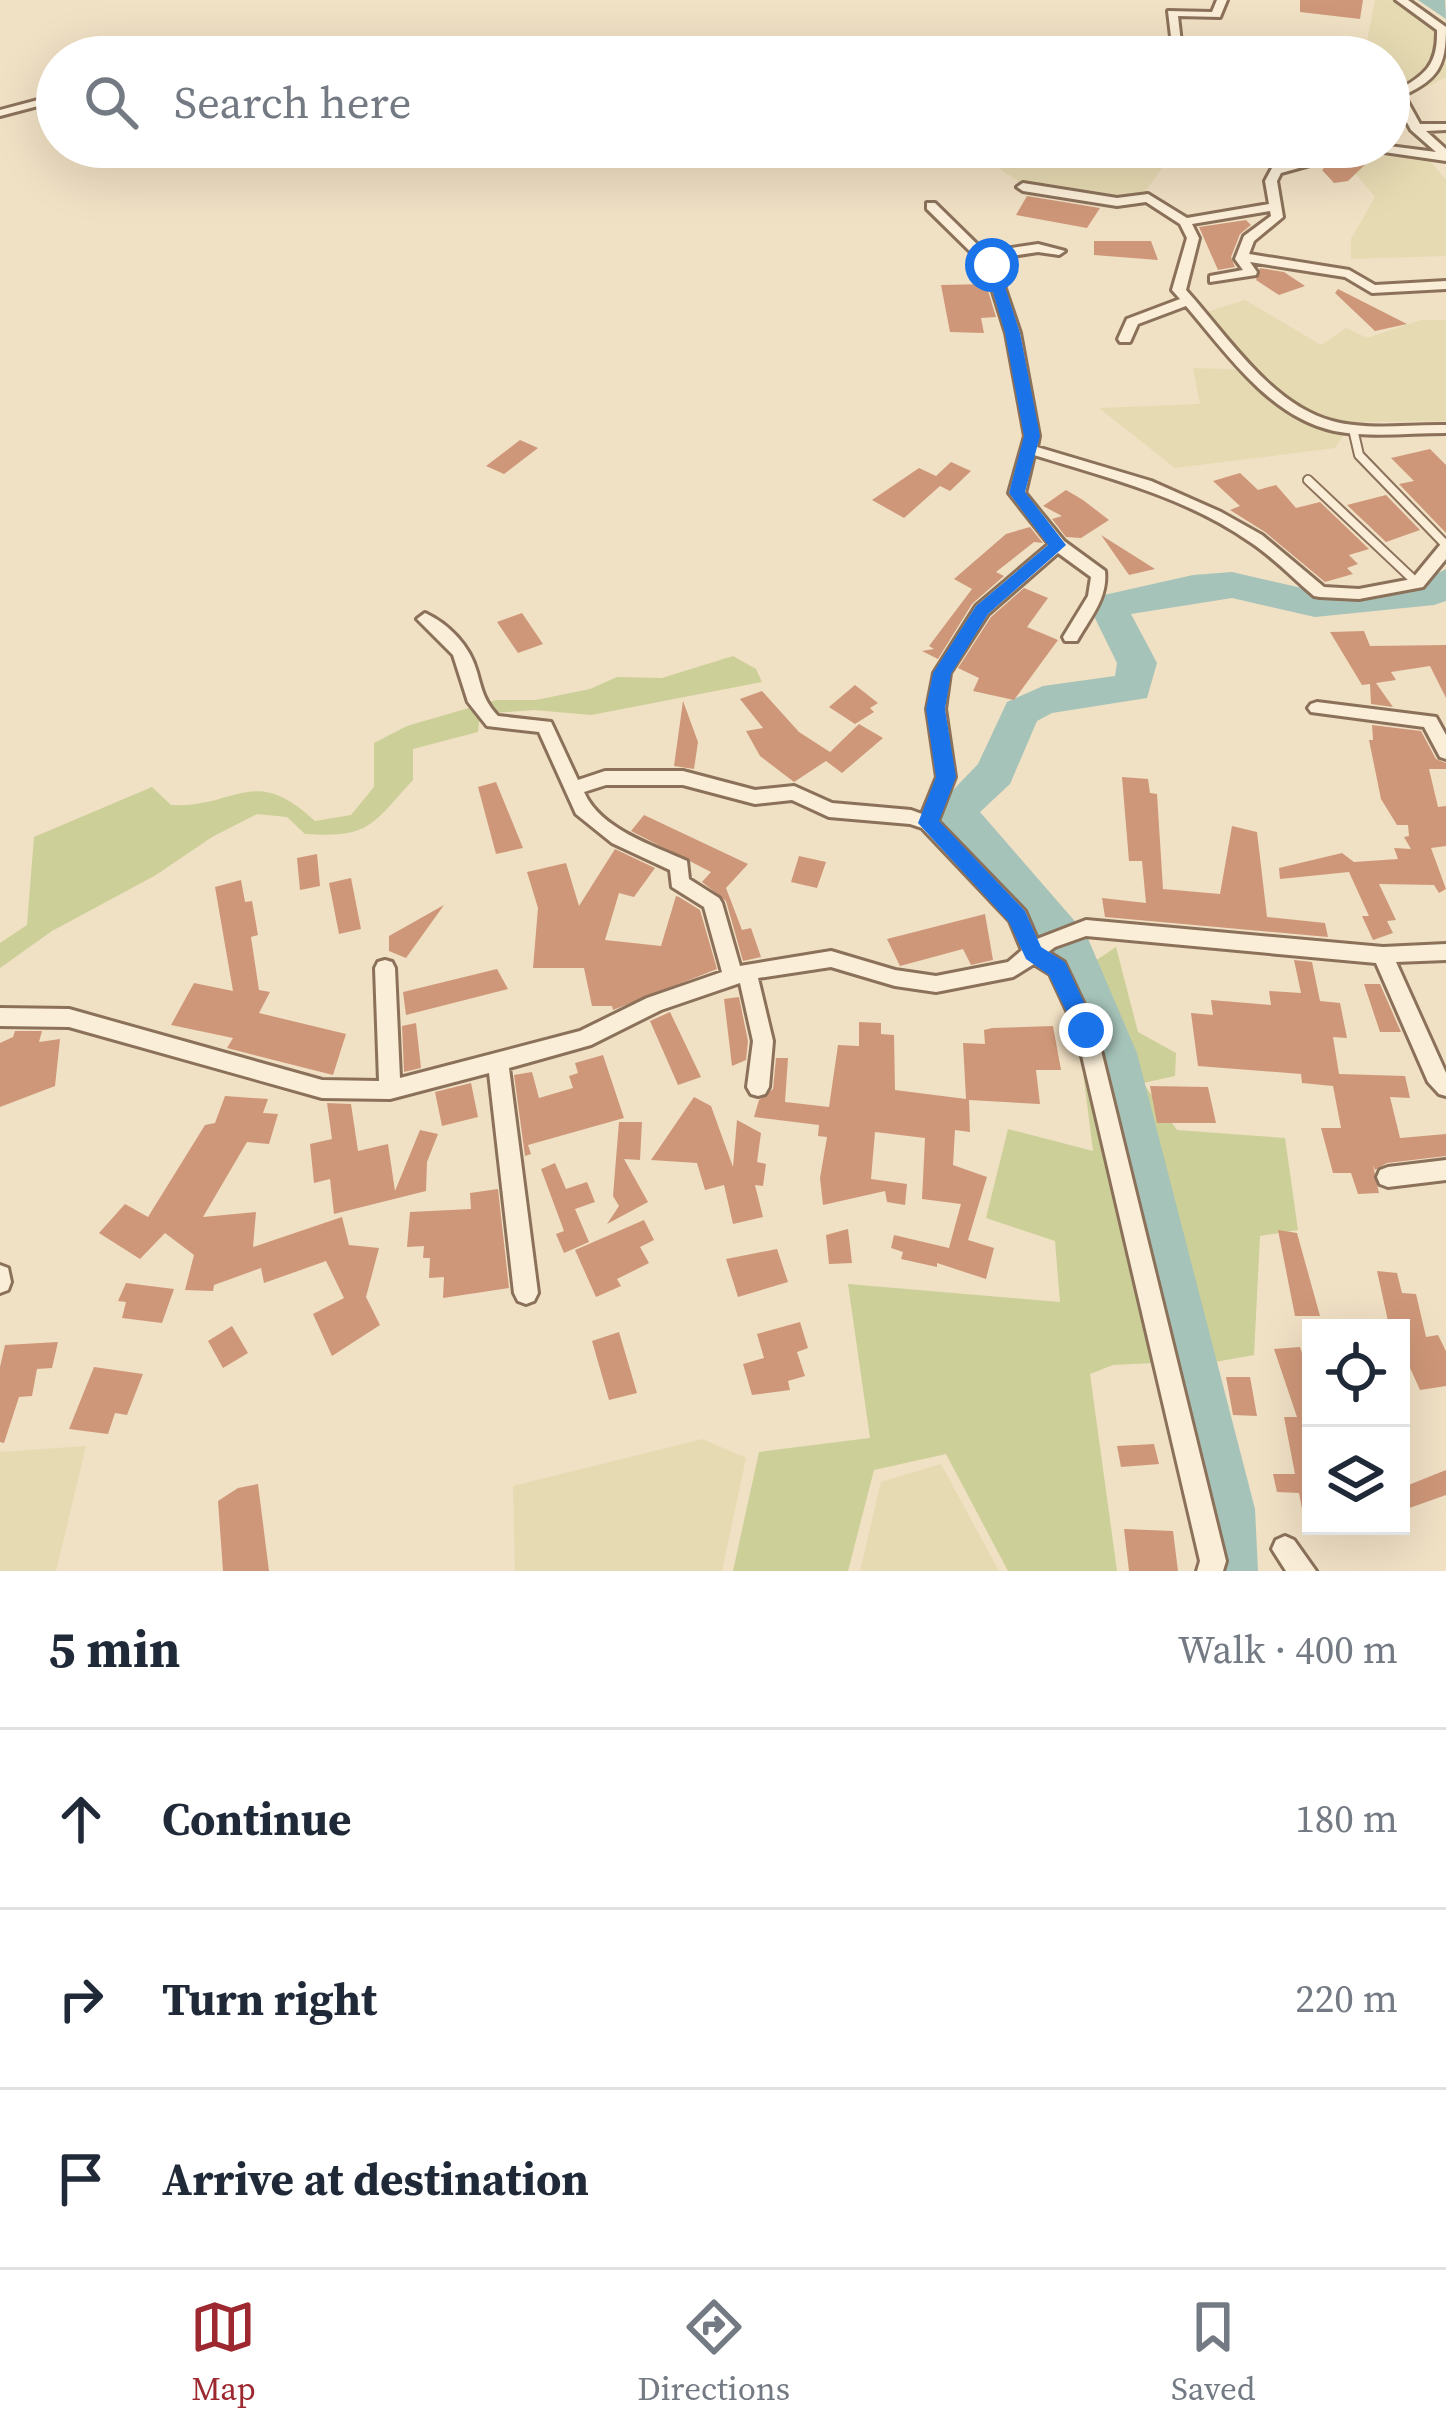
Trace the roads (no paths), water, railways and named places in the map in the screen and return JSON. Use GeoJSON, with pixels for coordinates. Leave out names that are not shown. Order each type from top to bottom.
{"type":"FeatureCollection","features":[{"type":"Feature","properties":{"kind":"street"},"geometry":{"type":"LineString","coordinates":[[1175,36],[1172,13],[1216,15],[1222,0]]}},
{"type":"Feature","properties":{"kind":"street"},"geometry":{"type":"LineString","coordinates":[[1401,0],[1442,29],[1445,44],[1438,69],[1410,88]]}},
{"type":"Feature","properties":{"kind":"street"},"geometry":{"type":"LineString","coordinates":[[0,113],[36,104]]}},
{"type":"Feature","properties":{"kind":"street"},"geometry":{"type":"LineString","coordinates":[[1410,121],[1446,156]]}},
{"type":"Feature","properties":{"kind":"street"},"geometry":{"type":"LineString","coordinates":[[1415,128],[1446,127]]}},
{"type":"Feature","properties":{"kind":"street"},"geometry":{"type":"LineString","coordinates":[[1410,152],[1446,156]]}},
{"type":"Feature","properties":{"kind":"street"},"geometry":{"type":"LineString","coordinates":[[1215,279],[1251,272],[1243,257],[1248,239],[1277,217],[1271,181],[1276,171],[1289,168]]}},
{"type":"Feature","properties":{"kind":"street"},"geometry":{"type":"LineString","coordinates":[[1023,187],[1117,202],[1148,198],[1185,222],[1193,238],[1179,290],[1276,400],[1326,425],[1446,429]]}},
{"type":"Feature","properties":{"kind":"street"},"geometry":{"type":"LineString","coordinates":[[932,206],[985,256],[1012,333],[1032,436],[1017,493],[1058,545],[1099,575],[1096,596],[1071,637]]}},
{"type":"Feature","properties":{"kind":"street"},"geometry":{"type":"LineString","coordinates":[[1185,222],[1276,206]]}},
{"type":"Feature","properties":{"kind":"street"},"geometry":{"type":"LineString","coordinates":[[985,256],[1038,248],[1059,250]]}},
{"type":"Feature","properties":{"kind":"street"},"geometry":{"type":"LineString","coordinates":[[1243,257],[1349,274],[1372,289],[1446,285]]}},
{"type":"Feature","properties":{"kind":"street"},"geometry":{"type":"LineString","coordinates":[[1125,339],[1132,322],[1189,300]]}},
{"type":"Feature","properties":{"kind":"street"},"geometry":{"type":"LineString","coordinates":[[1029,449],[1146,484],[1216,515],[1257,539],[1319,592],[1359,594],[1417,583],[1446,547]]}},
{"type":"Feature","properties":{"kind":"street"},"geometry":{"type":"LineString","coordinates":[[928,823],[946,777],[936,709],[942,673],[982,610],[1058,545]]}},
{"type":"Feature","properties":{"kind":"street"},"geometry":{"type":"LineString","coordinates":[[425,619],[458,647],[467,666],[472,701],[493,722],[545,726],[582,809],[619,838],[680,866],[679,883],[712,903],[763,1041],[758,1087]]}},
{"type":"Feature","properties":{"kind":"street"},"geometry":{"type":"LineString","coordinates":[[1317,708],[1430,721],[1446,752]]}},
{"type":"Feature","properties":{"kind":"street"},"geometry":{"type":"LineString","coordinates":[[576,788],[604,778],[683,778],[755,797],[794,793],[829,810],[910,817],[928,823],[1018,917],[1057,968],[1086,1030],[1213,1561],[1210,1571]]}},
{"type":"Feature","properties":{"kind":"street"},"geometry":{"type":"LineString","coordinates":[[0,1017],[69,1018],[322,1089],[390,1090],[584,1039],[654,1004],[740,975],[831,959],[896,978],[936,983],[1013,969],[1041,947],[1086,928],[1383,955],[1446,952]]}},
{"type":"Feature","properties":{"kind":"street"},"geometry":{"type":"LineString","coordinates":[[1383,955],[1435,1076],[1446,1087]]}},
{"type":"Feature","properties":{"kind":"street"},"geometry":{"type":"LineString","coordinates":[[385,968],[390,1090]]}},
{"type":"Feature","properties":{"kind":"street"},"geometry":{"type":"LineString","coordinates":[[498,1063],[526,1293]]}},
{"type":"Feature","properties":{"kind":"street"},"geometry":{"type":"LineString","coordinates":[[1388,1177],[1446,1170]]}},
{"type":"Feature","properties":{"kind":"street"},"geometry":{"type":"LineString","coordinates":[[1285,1550],[1303,1571]]}},
{"type":"Feature","properties":{"kind":"lane"},"geometry":{"type":"LineString","coordinates":[[1352,429],[1359,455],[1446,547]]}},
{"type":"Feature","properties":{"kind":"lane"},"geometry":{"type":"LineString","coordinates":[[1308,480],[1417,583]]}},
{"type":"Feature","properties":{"kind":"waterway"},"geometry":{"type":"LineString","coordinates":[[1430,0],[1446,12]]}},
{"type":"Feature","properties":{"kind":"waterway"},"geometry":{"type":"LineString","coordinates":[[1228,1571],[1226,1509],[1113,1053],[1070,947],[954,811],[995,773],[1021,712],[1043,700],[1133,688],[1137,663],[1108,606],[1232,585],[1315,604],[1434,592],[1446,581]]}}]}
